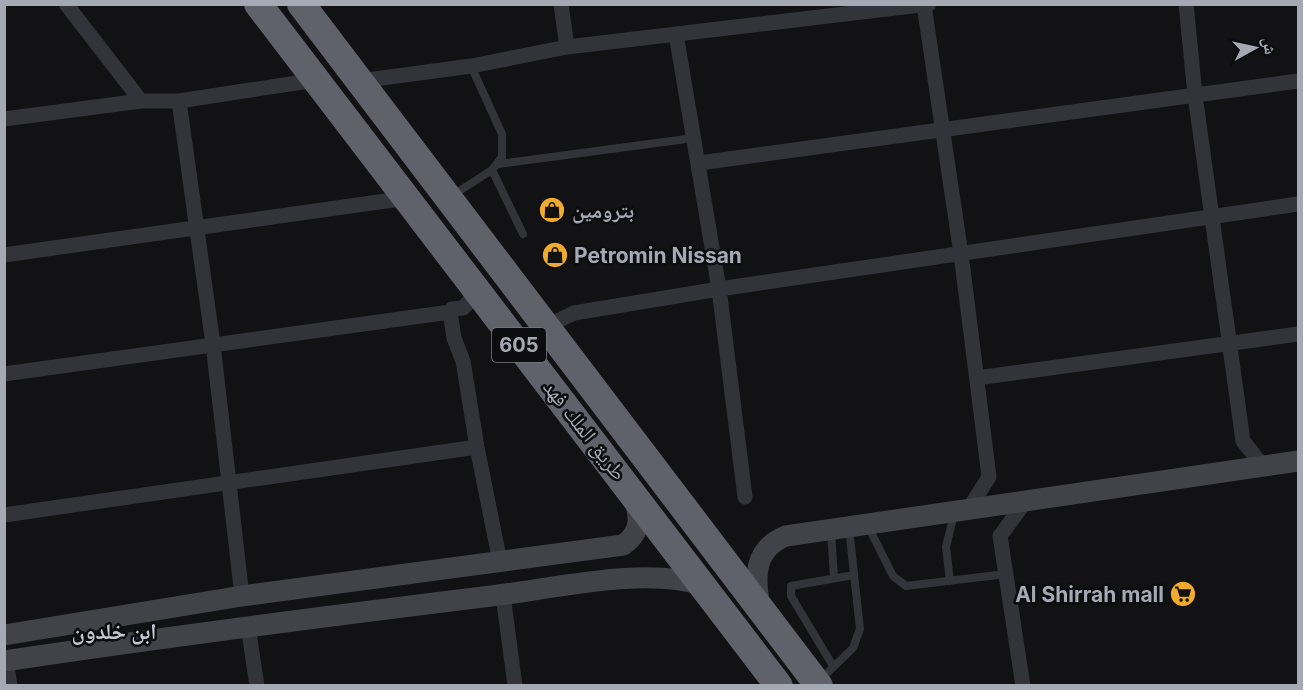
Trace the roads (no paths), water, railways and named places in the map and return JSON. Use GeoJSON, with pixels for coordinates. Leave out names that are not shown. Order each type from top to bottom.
{"type":"FeatureCollection","features":[{"type":"Feature","properties":{"kind":"highway","name":"طريق الملك فهد"},"geometry":{"type":"LineString","coordinates":[[258,4],[779,686]]}},
{"type":"Feature","properties":{"kind":"highway","name":"طريق الملك فهد"},"geometry":{"type":"LineString","coordinates":[[302,4],[760,607],[823,678]]}},
{"type":"Feature","properties":{"kind":"street"},"geometry":{"type":"LineString","coordinates":[[561,4],[567,47]]}},
{"type":"Feature","properties":{"kind":"street"},"geometry":{"type":"LineString","coordinates":[[360,81],[471,66],[567,47],[676,34],[826,10],[929,4]]}},
{"type":"Feature","properties":{"kind":"street"},"geometry":{"type":"LineString","coordinates":[[1186,4],[1195,95],[1243,441],[1262,465]]}},
{"type":"Feature","properties":{"kind":"street"},"geometry":{"type":"LineString","coordinates":[[69,5],[141,100]]}},
{"type":"Feature","properties":{"kind":"street"},"geometry":{"type":"LineString","coordinates":[[924,5],[944,129],[989,477],[961,511]]}},
{"type":"Feature","properties":{"kind":"street"},"geometry":{"type":"LineString","coordinates":[[676,34],[719,289],[745,497]]}},
{"type":"Feature","properties":{"kind":"street"},"geometry":{"type":"LineString","coordinates":[[4,119],[141,100],[179,100],[316,80]]}},
{"type":"Feature","properties":{"kind":"street"},"geometry":{"type":"LineString","coordinates":[[699,163],[1299,81]]}},
{"type":"Feature","properties":{"kind":"street"},"geometry":{"type":"LineString","coordinates":[[179,100],[231,481],[242,596]]}},
{"type":"Feature","properties":{"kind":"street"},"geometry":{"type":"LineString","coordinates":[[4,255],[407,198]]}},
{"type":"Feature","properties":{"kind":"street"},"geometry":{"type":"LineString","coordinates":[[547,326],[574,313],[719,289],[1299,204]]}},
{"type":"Feature","properties":{"kind":"street"},"geometry":{"type":"LineString","coordinates":[[4,374],[450,312],[452,309],[463,308],[478,292]]}},
{"type":"Feature","properties":{"kind":"street"},"geometry":{"type":"LineString","coordinates":[[450,312],[454,338],[463,361],[477,447],[500,562]]}},
{"type":"Feature","properties":{"kind":"street"},"geometry":{"type":"LineString","coordinates":[[977,378],[1299,334]]}},
{"type":"Feature","properties":{"kind":"street"},"geometry":{"type":"LineString","coordinates":[[4,515],[477,447]]}},
{"type":"Feature","properties":{"kind":"street"},"geometry":{"type":"LineString","coordinates":[[760,607],[756,572],[766,548],[786,536],[1299,461]]}},
{"type":"Feature","properties":{"kind":"street"},"geometry":{"type":"LineString","coordinates":[[4,635],[242,596],[623,545],[636,532],[639,515],[629,488]]}},
{"type":"Feature","properties":{"kind":"street"},"geometry":{"type":"LineString","coordinates":[[1023,686],[1000,536],[1025,502]]}},
{"type":"Feature","properties":{"kind":"street"},"geometry":{"type":"LineString","coordinates":[[604,549],[614,550],[619,555],[622,567],[620,572],[608,581]]}},
{"type":"Feature","properties":{"kind":"street"},"geometry":{"type":"LineString","coordinates":[[10,686],[5,661],[248,626],[608,581],[683,579],[702,585]]}},
{"type":"Feature","properties":{"kind":"street"},"geometry":{"type":"LineString","coordinates":[[503,595],[515,686]]}},
{"type":"Feature","properties":{"kind":"street"},"geometry":{"type":"LineString","coordinates":[[248,626],[257,686]]}},
{"type":"Feature","properties":{"kind":"lane"},"geometry":{"type":"LineString","coordinates":[[449,198],[492,170],[499,164],[502,157],[502,134],[471,66]]}},
{"type":"Feature","properties":{"kind":"lane"},"geometry":{"type":"LineString","coordinates":[[499,164],[694,138]]}},
{"type":"Feature","properties":{"kind":"lane"},"geometry":{"type":"LineString","coordinates":[[492,170],[524,234]]}},
{"type":"Feature","properties":{"kind":"lane"},"geometry":{"type":"LineString","coordinates":[[950,581],[946,547],[961,511]]}},
{"type":"Feature","properties":{"kind":"lane"},"geometry":{"type":"LineString","coordinates":[[849,527],[898,582],[906,586],[1006,574]]}},
{"type":"Feature","properties":{"kind":"lane"},"geometry":{"type":"LineString","coordinates":[[849,527],[860,629],[859,639],[823,678],[791,596],[791,586],[854,575]]}},
{"type":"Feature","properties":{"kind":"lane"},"geometry":{"type":"LineString","coordinates":[[834,578],[849,527]]}},
{"type":"Feature","properties":{"kind":"place","name":"بترومين"},"geometry":{"type":"Point","coordinates":[552,210]}},
{"type":"Feature","properties":{"kind":"place","name":"Petromin Nissan"},"geometry":{"type":"Point","coordinates":[555,255]}},
{"type":"Feature","properties":{"kind":"place","name":"Al Shirrah mall"},"geometry":{"type":"Point","coordinates":[1183,594]}},
{"type":"Feature","properties":{"kind":"district","name":"ابن خلدون"},"geometry":{"type":"Point","coordinates":[114,631]}}]}
